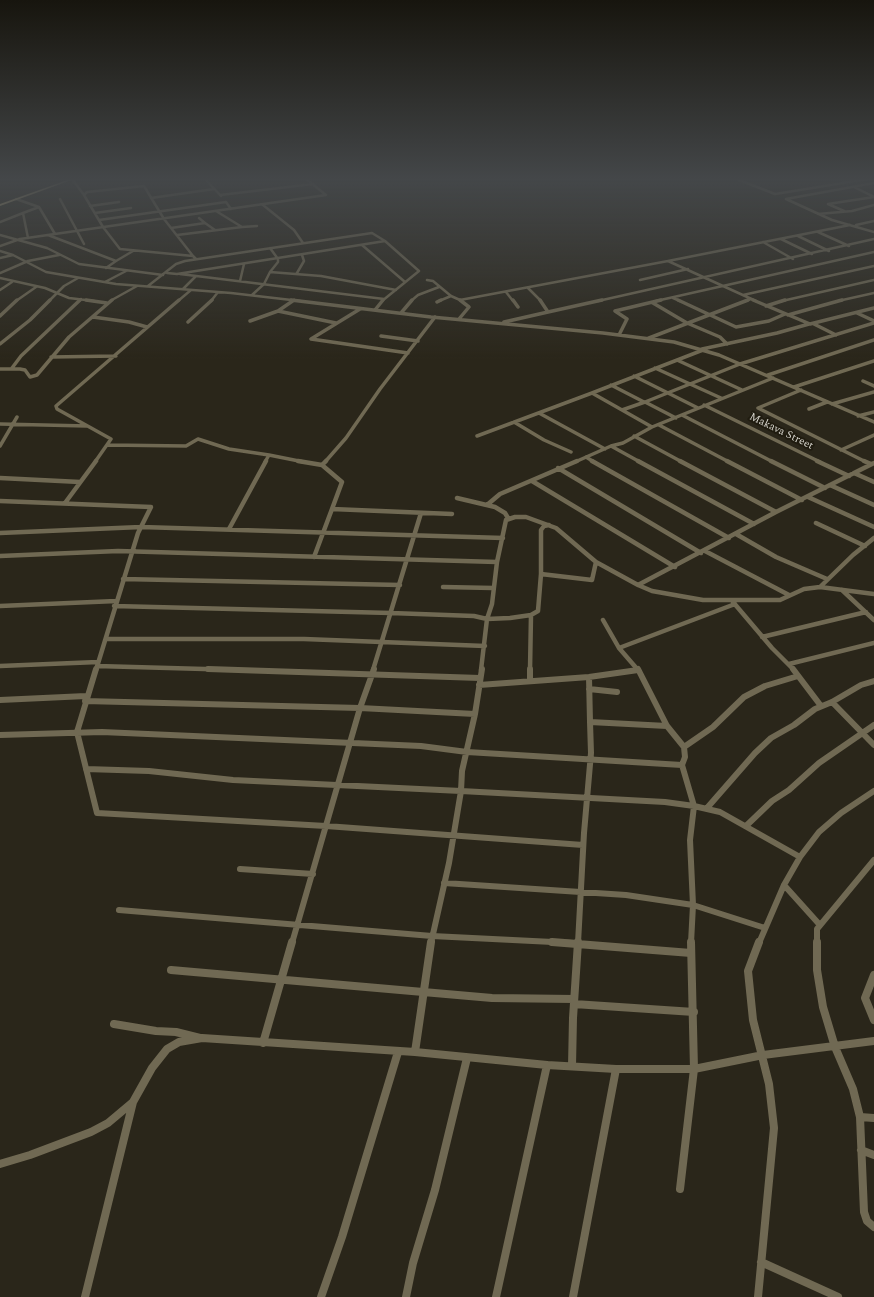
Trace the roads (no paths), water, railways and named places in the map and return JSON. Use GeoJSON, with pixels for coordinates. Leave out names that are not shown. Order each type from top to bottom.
{"type":"FeatureCollection","features":[{"type":"Feature","properties":{"kind":"street"},"geometry":{"type":"LineString","coordinates":[[19,239],[46,248],[79,264],[163,275]]}},
{"type":"Feature","properties":{"kind":"street"},"geometry":{"type":"LineString","coordinates":[[0,246],[23,239]]}},
{"type":"Feature","properties":{"kind":"street"},"geometry":{"type":"LineString","coordinates":[[56,239],[116,261]]}},
{"type":"Feature","properties":{"kind":"street"},"geometry":{"type":"LineString","coordinates":[[81,239],[84,244]]}},
{"type":"Feature","properties":{"kind":"street"},"geometry":{"type":"LineString","coordinates":[[111,239],[117,247],[134,251],[193,256]]}},
{"type":"Feature","properties":{"kind":"street"},"geometry":{"type":"LineString","coordinates":[[180,239],[196,259]]}},
{"type":"Feature","properties":{"kind":"street"},"geometry":{"type":"LineString","coordinates":[[300,239],[304,244]]}},
{"type":"Feature","properties":{"kind":"street"},"geometry":{"type":"LineString","coordinates":[[148,287],[180,263],[196,259],[336,239]]}},
{"type":"Feature","properties":{"kind":"street"},"geometry":{"type":"LineString","coordinates":[[375,310],[384,299],[419,271],[381,239]]}},
{"type":"Feature","properties":{"kind":"street"},"geometry":{"type":"LineString","coordinates":[[460,300],[781,239],[812,254]]}},
{"type":"Feature","properties":{"kind":"street"},"geometry":{"type":"LineString","coordinates":[[803,239],[829,251]]}},
{"type":"Feature","properties":{"kind":"street"},"geometry":{"type":"LineString","coordinates":[[833,239],[850,246]]}},
{"type":"Feature","properties":{"kind":"street"},"geometry":{"type":"LineString","coordinates":[[500,323],[874,240]]}},
{"type":"Feature","properties":{"kind":"street"},"geometry":{"type":"LineString","coordinates":[[177,274],[385,241]]}},
{"type":"Feature","properties":{"kind":"street"},"geometry":{"type":"LineString","coordinates":[[763,242],[793,259]]}},
{"type":"Feature","properties":{"kind":"street"},"geometry":{"type":"LineString","coordinates":[[362,245],[406,282]]}},
{"type":"Feature","properties":{"kind":"street"},"geometry":{"type":"LineString","coordinates":[[270,248],[278,258]]}},
{"type":"Feature","properties":{"kind":"street"},"geometry":{"type":"LineString","coordinates":[[0,251],[28,261],[46,272],[105,282],[252,295],[401,314],[648,338],[702,350],[740,364],[874,422]]}},
{"type":"Feature","properties":{"kind":"street"},"geometry":{"type":"LineString","coordinates":[[106,268],[134,251]]}},
{"type":"Feature","properties":{"kind":"street"},"geometry":{"type":"LineString","coordinates":[[619,335],[627,319],[615,311],[874,252]]}},
{"type":"Feature","properties":{"kind":"street"},"geometry":{"type":"LineString","coordinates":[[0,258],[13,255]]}},
{"type":"Feature","properties":{"kind":"street"},"geometry":{"type":"LineString","coordinates":[[0,273],[28,261],[59,255]]}},
{"type":"Feature","properties":{"kind":"street"},"geometry":{"type":"LineString","coordinates":[[297,273],[304,261],[302,255]]}},
{"type":"Feature","properties":{"kind":"street"},"geometry":{"type":"LineString","coordinates":[[14,261],[20,258]]}},
{"type":"Feature","properties":{"kind":"street"},"geometry":{"type":"LineString","coordinates":[[252,295],[264,284],[270,272],[278,262],[278,258]]}},
{"type":"Feature","properties":{"kind":"street"},"geometry":{"type":"LineString","coordinates":[[668,261],[766,306],[836,335]]}},
{"type":"Feature","properties":{"kind":"street"},"geometry":{"type":"LineString","coordinates":[[240,281],[244,264]]}},
{"type":"Feature","properties":{"kind":"street"},"geometry":{"type":"LineString","coordinates":[[743,295],[874,266]]}},
{"type":"Feature","properties":{"kind":"street"},"geometry":{"type":"LineString","coordinates":[[640,280],[688,270]]}},
{"type":"Feature","properties":{"kind":"street"},"geometry":{"type":"LineString","coordinates":[[105,282],[127,271]]}},
{"type":"Feature","properties":{"kind":"street"},"geometry":{"type":"LineString","coordinates":[[270,272],[297,273],[357,281],[396,290]]}},
{"type":"Feature","properties":{"kind":"street"},"geometry":{"type":"LineString","coordinates":[[166,273],[384,299]]}},
{"type":"Feature","properties":{"kind":"street"},"geometry":{"type":"LineString","coordinates":[[183,289],[195,277]]}},
{"type":"Feature","properties":{"kind":"street"},"geometry":{"type":"LineString","coordinates":[[0,278],[57,293],[63,297],[107,303]]}},
{"type":"Feature","properties":{"kind":"street"},"geometry":{"type":"LineString","coordinates":[[0,344],[2,340],[30,320],[57,293],[78,278]]}},
{"type":"Feature","properties":{"kind":"street"},"geometry":{"type":"LineString","coordinates":[[427,280],[433,281],[451,296],[460,300],[469,307],[459,319]]}},
{"type":"Feature","properties":{"kind":"street"},"geometry":{"type":"LineString","coordinates":[[766,306],[797,297],[874,280]]}},
{"type":"Feature","properties":{"kind":"street"},"geometry":{"type":"LineString","coordinates":[[0,290],[12,282]]}},
{"type":"Feature","properties":{"kind":"street"},"geometry":{"type":"LineString","coordinates":[[0,369],[12,368],[25,370],[29,376],[36,376],[70,337],[107,303],[137,286]]}},
{"type":"Feature","properties":{"kind":"street"},"geometry":{"type":"LineString","coordinates":[[0,316],[12,303],[36,287]]}},
{"type":"Feature","properties":{"kind":"street"},"geometry":{"type":"LineString","coordinates":[[401,314],[405,307],[418,295],[439,287]]}},
{"type":"Feature","properties":{"kind":"street"},"geometry":{"type":"LineString","coordinates":[[528,288],[537,296],[548,312]]}},
{"type":"Feature","properties":{"kind":"street"},"geometry":{"type":"LineString","coordinates":[[65,502],[107,444],[110,437],[57,409],[56,406],[191,290]]}},
{"type":"Feature","properties":{"kind":"street"},"geometry":{"type":"LineString","coordinates":[[188,322],[209,304],[218,292]]}},
{"type":"Feature","properties":{"kind":"street"},"geometry":{"type":"LineString","coordinates":[[506,292],[518,307]]}},
{"type":"Feature","properties":{"kind":"street"},"geometry":{"type":"LineString","coordinates":[[672,298],[707,316],[739,328],[830,303],[874,293]]}},
{"type":"Feature","properties":{"kind":"street"},"geometry":{"type":"LineString","coordinates":[[438,302],[451,296]]}},
{"type":"Feature","properties":{"kind":"street"},"geometry":{"type":"LineString","coordinates":[[12,368],[21,356],[81,299]]}},
{"type":"Feature","properties":{"kind":"street"},"geometry":{"type":"LineString","coordinates":[[648,338],[751,299]]}},
{"type":"Feature","properties":{"kind":"street"},"geometry":{"type":"LineString","coordinates":[[250,321],[278,311],[294,300]]}},
{"type":"Feature","properties":{"kind":"street"},"geometry":{"type":"LineString","coordinates":[[653,302],[687,323],[713,333],[727,344]]}},
{"type":"Feature","properties":{"kind":"street"},"geometry":{"type":"LineString","coordinates":[[477,436],[702,350],[874,308]]}},
{"type":"Feature","properties":{"kind":"street"},"geometry":{"type":"LineString","coordinates":[[360,309],[311,339],[408,353]]}},
{"type":"Feature","properties":{"kind":"street"},"geometry":{"type":"LineString","coordinates":[[278,311],[336,323]]}},
{"type":"Feature","properties":{"kind":"street"},"geometry":{"type":"LineString","coordinates":[[857,313],[874,322]]}},
{"type":"Feature","properties":{"kind":"street"},"geometry":{"type":"LineString","coordinates":[[93,317],[129,322],[147,327]]}},
{"type":"Feature","properties":{"kind":"street"},"geometry":{"type":"LineString","coordinates":[[322,465],[346,438],[380,389],[435,317]]}},
{"type":"Feature","properties":{"kind":"street"},"geometry":{"type":"LineString","coordinates":[[622,410],[740,364],[874,322]]}},
{"type":"Feature","properties":{"kind":"street"},"geometry":{"type":"LineString","coordinates":[[381,336],[418,341]]}},
{"type":"Feature","properties":{"kind":"street"},"geometry":{"type":"LineString","coordinates":[[768,375],[874,340]]}},
{"type":"Feature","properties":{"kind":"street"},"geometry":{"type":"LineString","coordinates":[[51,357],[116,356]]}},
{"type":"Feature","properties":{"kind":"street"},"geometry":{"type":"LineString","coordinates":[[677,360],[742,390]]}},
{"type":"Feature","properties":{"kind":"street"},"geometry":{"type":"LineString","coordinates":[[794,387],[874,361]]}},
{"type":"Feature","properties":{"kind":"street"},"geometry":{"type":"LineString","coordinates":[[655,368],[721,398]]}},
{"type":"Feature","properties":{"kind":"street"},"geometry":{"type":"LineString","coordinates":[[634,376],[698,408]]}},
{"type":"Feature","properties":{"kind":"street"},"geometry":{"type":"LineString","coordinates":[[486,505],[500,494],[532,481],[558,468],[605,450],[611,446],[623,443],[652,427],[773,378]]}},
{"type":"Feature","properties":{"kind":"street"},"geometry":{"type":"LineString","coordinates":[[863,381],[874,386]]}},
{"type":"Feature","properties":{"kind":"street"},"geometry":{"type":"LineString","coordinates":[[611,386],[676,418]]}},
{"type":"Feature","properties":{"kind":"street"},"geometry":{"type":"LineString","coordinates":[[801,390],[761,405],[758,409],[841,450],[873,463]]}},
{"type":"Feature","properties":{"kind":"street"},"geometry":{"type":"LineString","coordinates":[[832,404],[874,392]]}},
{"type":"Feature","properties":{"kind":"street"},"geometry":{"type":"LineString","coordinates":[[592,393],[652,427]]}},
{"type":"Feature","properties":{"kind":"street"},"geometry":{"type":"LineString","coordinates":[[808,409],[827,402]]}},
{"type":"Feature","properties":{"kind":"street","name":"Makava Street"},"geometry":{"type":"LineString","coordinates":[[704,405],[851,474],[874,482]]}},
{"type":"Feature","properties":{"kind":"street"},"geometry":{"type":"LineString","coordinates":[[538,412],[605,450]]}},
{"type":"Feature","properties":{"kind":"street"},"geometry":{"type":"LineString","coordinates":[[858,416],[874,412]]}},
{"type":"Feature","properties":{"kind":"street"},"geometry":{"type":"LineString","coordinates":[[682,415],[828,486],[874,505]]}},
{"type":"Feature","properties":{"kind":"street"},"geometry":{"type":"LineString","coordinates":[[0,446],[1,441],[17,417]]}},
{"type":"Feature","properties":{"kind":"street"},"geometry":{"type":"LineString","coordinates":[[514,422],[544,440],[571,452]]}},
{"type":"Feature","properties":{"kind":"street"},"geometry":{"type":"LineString","coordinates":[[0,424],[88,426]]}},
{"type":"Feature","properties":{"kind":"street"},"geometry":{"type":"LineString","coordinates":[[659,425],[802,500]]}},
{"type":"Feature","properties":{"kind":"street"},"geometry":{"type":"LineString","coordinates":[[841,450],[874,435]]}},
{"type":"Feature","properties":{"kind":"street"},"geometry":{"type":"LineString","coordinates":[[634,436],[776,512]]}},
{"type":"Feature","properties":{"kind":"street"},"geometry":{"type":"LineString","coordinates":[[107,444],[181,447],[188,446],[194,440],[198,439],[229,450],[269,455],[322,465],[342,482],[314,557]]}},
{"type":"Feature","properties":{"kind":"street"},"geometry":{"type":"LineString","coordinates":[[611,446],[754,524]]}},
{"type":"Feature","properties":{"kind":"street"},"geometry":{"type":"LineString","coordinates":[[229,529],[269,455]]}},
{"type":"Feature","properties":{"kind":"street"},"geometry":{"type":"LineString","coordinates":[[586,457],[729,538]]}},
{"type":"Feature","properties":{"kind":"street"},"geometry":{"type":"LineString","coordinates":[[638,585],[675,567],[776,512],[873,463]]}},
{"type":"Feature","properties":{"kind":"street"},"geometry":{"type":"LineString","coordinates":[[558,468],[703,552],[789,595]]}},
{"type":"Feature","properties":{"kind":"street"},"geometry":{"type":"LineString","coordinates":[[0,478],[80,482]]}},
{"type":"Feature","properties":{"kind":"street"},"geometry":{"type":"LineString","coordinates":[[532,481],[675,567]]}},
{"type":"Feature","properties":{"kind":"street"},"geometry":{"type":"LineString","coordinates":[[808,497],[874,527]]}},
{"type":"Feature","properties":{"kind":"street"},"geometry":{"type":"LineString","coordinates":[[457,498],[486,505],[505,513],[508,518]]}},
{"type":"Feature","properties":{"kind":"street"},"geometry":{"type":"LineString","coordinates":[[0,501],[65,502],[151,508],[140,527],[115,603],[106,639],[85,699],[76,732],[95,810],[100,814],[326,826],[583,845]]}},
{"type":"Feature","properties":{"kind":"street"},"geometry":{"type":"LineString","coordinates":[[332,509],[452,514]]}},
{"type":"Feature","properties":{"kind":"street"},"geometry":{"type":"LineString","coordinates":[[263,1043],[360,708],[383,643],[421,513]]}},
{"type":"Feature","properties":{"kind":"street"},"geometry":{"type":"LineString","coordinates":[[508,518],[526,517],[549,524],[562,532],[596,562],[652,591],[703,600],[733,603],[768,602],[780,600],[804,589],[820,587],[858,594],[874,594]]}},
{"type":"Feature","properties":{"kind":"street"},"geometry":{"type":"LineString","coordinates":[[415,1052],[432,936],[455,836],[462,771],[475,714],[486,646],[487,619],[492,604],[493,588],[506,520],[508,518]]}},
{"type":"Feature","properties":{"kind":"street"},"geometry":{"type":"LineString","coordinates":[[816,523],[865,546]]}},
{"type":"Feature","properties":{"kind":"street"},"geometry":{"type":"LineString","coordinates":[[0,606],[115,603],[474,616],[487,619],[531,615],[538,611],[541,574],[541,530],[544,526],[549,524]]}},
{"type":"Feature","properties":{"kind":"street"},"geometry":{"type":"LineString","coordinates":[[0,533],[140,527],[323,531],[503,538]]}},
{"type":"Feature","properties":{"kind":"street"},"geometry":{"type":"LineString","coordinates":[[736,534],[776,557],[827,579]]}},
{"type":"Feature","properties":{"kind":"street"},"geometry":{"type":"LineString","coordinates":[[820,587],[827,579],[874,538]]}},
{"type":"Feature","properties":{"kind":"street"},"geometry":{"type":"LineString","coordinates":[[0,556],[132,552],[407,558],[498,562]]}},
{"type":"Feature","properties":{"kind":"street"},"geometry":{"type":"LineString","coordinates":[[541,574],[592,580],[596,562]]}},
{"type":"Feature","properties":{"kind":"street"},"geometry":{"type":"LineString","coordinates":[[123,579],[400,585]]}},
{"type":"Feature","properties":{"kind":"street"},"geometry":{"type":"LineString","coordinates":[[443,587],[493,588]]}},
{"type":"Feature","properties":{"kind":"street"},"geometry":{"type":"LineString","coordinates":[[841,590],[874,620]]}},
{"type":"Feature","properties":{"kind":"street"},"geometry":{"type":"LineString","coordinates":[[733,603],[762,637],[789,664],[821,706]]}},
{"type":"Feature","properties":{"kind":"street"},"geometry":{"type":"LineString","coordinates":[[620,648],[733,603]]}},
{"type":"Feature","properties":{"kind":"street"},"geometry":{"type":"LineString","coordinates":[[762,637],[866,612]]}},
{"type":"Feature","properties":{"kind":"street"},"geometry":{"type":"LineString","coordinates":[[530,681],[531,615]]}},
{"type":"Feature","properties":{"kind":"street"},"geometry":{"type":"LineString","coordinates":[[603,620],[620,648],[638,670],[667,726],[684,747],[685,757],[682,765],[694,806],[690,840],[693,904],[691,953],[694,1012],[694,1069],[680,1189]]}},
{"type":"Feature","properties":{"kind":"street"},"geometry":{"type":"LineString","coordinates":[[106,639],[304,639],[486,646]]}},
{"type":"Feature","properties":{"kind":"street"},"geometry":{"type":"LineString","coordinates":[[789,664],[874,643]]}},
{"type":"Feature","properties":{"kind":"street"},"geometry":{"type":"LineString","coordinates":[[0,666],[97,664],[480,678]]}},
{"type":"Feature","properties":{"kind":"street"},"geometry":{"type":"LineString","coordinates":[[479,685],[589,677],[638,670]]}},
{"type":"Feature","properties":{"kind":"street"},"geometry":{"type":"LineString","coordinates":[[684,747],[713,727],[744,698],[765,686],[798,676]]}},
{"type":"Feature","properties":{"kind":"street"},"geometry":{"type":"LineString","coordinates":[[572,1066],[574,1002],[582,893],[583,845],[590,759],[589,677]]}},
{"type":"Feature","properties":{"kind":"street"},"geometry":{"type":"LineString","coordinates":[[707,808],[754,753],[771,738],[821,706],[832,702],[849,691],[874,681]]}},
{"type":"Feature","properties":{"kind":"street"},"geometry":{"type":"LineString","coordinates":[[589,689],[617,692]]}},
{"type":"Feature","properties":{"kind":"street"},"geometry":{"type":"LineString","coordinates":[[0,700],[85,699],[360,708],[475,714]]}},
{"type":"Feature","properties":{"kind":"street"},"geometry":{"type":"LineString","coordinates":[[832,702],[874,745]]}},
{"type":"Feature","properties":{"kind":"street"},"geometry":{"type":"LineString","coordinates":[[590,722],[667,726]]}},
{"type":"Feature","properties":{"kind":"street"},"geometry":{"type":"LineString","coordinates":[[746,826],[772,801],[790,790],[819,763],[874,725]]}},
{"type":"Feature","properties":{"kind":"street"},"geometry":{"type":"LineString","coordinates":[[0,735],[76,732],[422,746],[467,752],[682,765]]}},
{"type":"Feature","properties":{"kind":"street"},"geometry":{"type":"LineString","coordinates":[[86,769],[148,772],[233,780],[461,791],[489,791],[665,802],[707,808],[720,812],[800,858]]}},
{"type":"Feature","properties":{"kind":"street"},"geometry":{"type":"LineString","coordinates":[[758,1297],[774,1128],[769,1084],[763,1055],[753,1020],[748,971],[784,885],[800,858],[819,832],[835,818],[874,791]]}},
{"type":"Feature","properties":{"kind":"street"},"geometry":{"type":"LineString","coordinates":[[874,860],[816,929],[817,970],[823,1006],[835,1047],[853,1089],[860,1118],[864,1212],[867,1221],[874,1227]]}},
{"type":"Feature","properties":{"kind":"street"},"geometry":{"type":"LineString","coordinates":[[240,869],[312,874]]}},
{"type":"Feature","properties":{"kind":"street"},"geometry":{"type":"LineString","coordinates":[[444,883],[626,895],[693,904],[765,928]]}},
{"type":"Feature","properties":{"kind":"street"},"geometry":{"type":"LineString","coordinates":[[784,885],[819,924]]}},
{"type":"Feature","properties":{"kind":"street"},"geometry":{"type":"LineString","coordinates":[[119,910],[432,936],[578,943],[691,953]]}},
{"type":"Feature","properties":{"kind":"street"},"geometry":{"type":"LineString","coordinates":[[171,970],[424,993],[574,1002],[694,1012]]}},
{"type":"Feature","properties":{"kind":"street"},"geometry":{"type":"LineString","coordinates":[[874,974],[866,998],[866,1004],[874,1020]]}},
{"type":"Feature","properties":{"kind":"street"},"geometry":{"type":"LineString","coordinates":[[114,1024],[156,1031],[176,1032],[202,1038],[415,1052],[546,1065],[616,1069],[694,1069],[763,1055],[874,1041]]}},
{"type":"Feature","properties":{"kind":"street"},"geometry":{"type":"LineString","coordinates":[[85,1297],[133,1102],[152,1068],[167,1049],[179,1042],[202,1038]]}},
{"type":"Feature","properties":{"kind":"street"},"geometry":{"type":"LineString","coordinates":[[321,1297],[342,1237],[398,1052]]}},
{"type":"Feature","properties":{"kind":"street"},"geometry":{"type":"LineString","coordinates":[[406,1297],[413,1263],[435,1190],[467,1058]]}},
{"type":"Feature","properties":{"kind":"street"},"geometry":{"type":"LineString","coordinates":[[496,1297],[546,1065]]}},
{"type":"Feature","properties":{"kind":"street"},"geometry":{"type":"LineString","coordinates":[[574,1297],[616,1069]]}},
{"type":"Feature","properties":{"kind":"street"},"geometry":{"type":"LineString","coordinates":[[0,1164],[30,1155],[91,1132],[108,1123],[133,1102]]}},
{"type":"Feature","properties":{"kind":"street"},"geometry":{"type":"LineString","coordinates":[[860,1118],[874,1118]]}},
{"type":"Feature","properties":{"kind":"street"},"geometry":{"type":"LineString","coordinates":[[861,1150],[874,1156]]}},
{"type":"Feature","properties":{"kind":"street"},"geometry":{"type":"LineString","coordinates":[[761,1262],[838,1297]]}}]}
